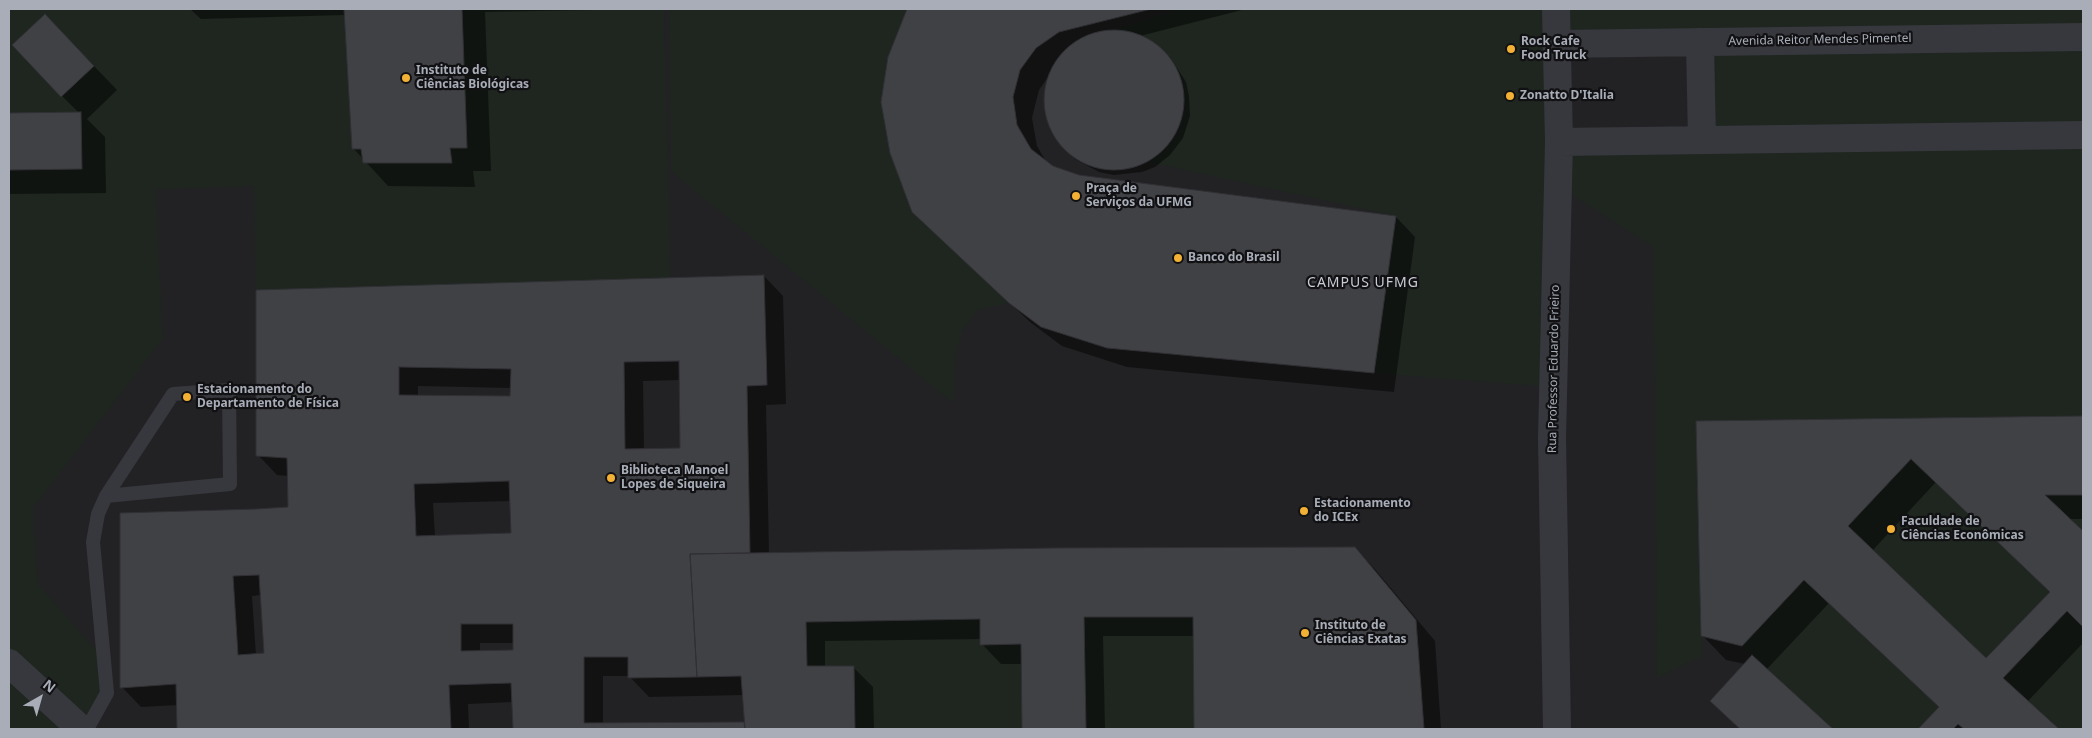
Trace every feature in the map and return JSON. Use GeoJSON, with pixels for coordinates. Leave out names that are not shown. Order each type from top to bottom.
{"type":"FeatureCollection","features":[{"type":"Feature","properties":{"kind":"street","name":"Rua Professor Eduardo Frieiro"},"geometry":{"type":"LineString","coordinates":[[1556,9],[1559,142],[1552,438],[1557,729]]}},
{"type":"Feature","properties":{"kind":"street","name":"Avenida Reitor Mendes Pimentel"},"geometry":{"type":"LineString","coordinates":[[1557,44],[2083,37]]}},
{"type":"Feature","properties":{"kind":"street"},"geometry":{"type":"LineString","coordinates":[[1700,42],[1702,140]]}},
{"type":"Feature","properties":{"kind":"street"},"geometry":{"type":"LineString","coordinates":[[1559,142],[2083,135]]}},
{"type":"Feature","properties":{"kind":"street"},"geometry":{"type":"LineString","coordinates":[[9,663],[81,729]]}},
{"type":"Feature","properties":{"kind":"lane"},"geometry":{"type":"LineString","coordinates":[[87,729],[107,693],[93,542],[98,514],[106,496],[173,394],[229,390],[230,484],[106,496]]}},
{"type":"Feature","properties":{"kind":"shaded area"},"geometry":{"type":"Polygon","coordinates":[[[9,9],[2083,9],[2083,729],[9,729],[9,9]]]}},
{"type":"Feature","properties":{"kind":"shaded area"},"geometry":{"type":"Polygon","coordinates":[[[9,9],[344,9],[352,149],[361,149],[363,163],[451,163],[450,148],[467,147],[462,9],[664,9],[670,278],[256,290],[254,186],[155,189],[163,338],[33,508],[37,583],[90,644],[103,654],[103,693],[83,725],[9,660],[9,9]]]}},
{"type":"Feature","properties":{"kind":"shaded area"},"geometry":{"type":"Polygon","coordinates":[[[669,9],[907,9],[888,57],[1009,303],[977,310],[962,331],[955,356],[953,403],[671,171],[669,9]]]}},
{"type":"Feature","properties":{"kind":"shaded area"},"geometry":{"type":"Polygon","coordinates":[[[1179,9],[1547,9],[1553,387],[1374,373],[1396,216],[1149,162],[1165,149],[1178,132],[1185,110],[1181,75],[1164,50],[1146,37],[1134,32],[1115,30],[1179,9]]]}},
{"type":"Feature","properties":{"kind":"shaded area"},"geometry":{"type":"Polygon","coordinates":[[[1557,9],[2083,9],[2083,416],[1697,421],[1702,656],[1657,678],[1654,247],[1558,186],[1559,142],[1702,140],[1700,42],[1557,44],[1557,9]]]}},
{"type":"Feature","properties":{"kind":"shaded area"},"geometry":{"type":"Polygon","coordinates":[[[1911,459],[2050,592],[1986,658],[1848,526],[1911,459]]]}},
{"type":"Feature","properties":{"kind":"shaded area"},"geometry":{"type":"Polygon","coordinates":[[[2045,495],[2083,495],[2083,531],[2045,495]]]}},
{"type":"Feature","properties":{"kind":"shaded area"},"geometry":{"type":"Polygon","coordinates":[[[1804,580],[1939,707],[1918,729],[1833,729],[1742,646],[1804,580]]]}},
{"type":"Feature","properties":{"kind":"shaded area"},"geometry":{"type":"Polygon","coordinates":[[[2067,611],[2083,627],[2083,729],[2059,729],[2003,678],[2067,611]]]}},
{"type":"Feature","properties":{"kind":"shaded area"},"geometry":{"type":"Polygon","coordinates":[[[1084,617],[1193,617],[1194,729],[1086,729],[1084,617]]]}},
{"type":"Feature","properties":{"kind":"shaded area"},"geometry":{"type":"Polygon","coordinates":[[[980,619],[981,645],[1021,644],[1022,729],[855,729],[854,666],[807,666],[806,622],[980,619]]]}},
{"type":"Feature","properties":{"kind":"shaded area"},"geometry":{"type":"Polygon","coordinates":[[[9,677],[65,729],[9,729],[9,677]]]}},
{"type":"Feature","properties":{"kind":"building","name":"Instituto de Ciências Biológicas"},"geometry":{"type":"Polygon","coordinates":[[[344,9],[462,9],[467,148],[450,148],[452,163],[363,163],[361,149],[352,149],[344,9]]]}},
{"type":"Feature","properties":{"kind":"building","name":"Praça de Serviços da UFMG"},"geometry":{"type":"Polygon","coordinates":[[[907,9],[1151,9],[1059,32],[1036,48],[1020,70],[1013,97],[1017,125],[1031,149],[1053,166],[1079,175],[1396,216],[1374,373],[1107,348],[1041,327],[1009,303],[912,212],[890,153],[881,102],[888,57],[907,9]]]}},
{"type":"Feature","properties":{"kind":"building"},"geometry":{"type":"Polygon","coordinates":[[[45,14],[94,66],[61,97],[12,45],[45,14]]]}},
{"type":"Feature","properties":{"kind":"building"},"geometry":{"type":"Polygon","coordinates":[[[1114,30],[1128,31],[1141,35],[1164,50],[1179,73],[1183,86],[1183,114],[1179,127],[1164,150],[1141,165],[1128,169],[1114,170],[1100,169],[1087,165],[1064,150],[1049,127],[1045,114],[1044,100],[1045,86],[1049,73],[1064,50],[1087,35],[1100,31],[1114,30]]]}},
{"type":"Feature","properties":{"kind":"building"},"geometry":{"type":"Polygon","coordinates":[[[81,112],[82,169],[9,170],[9,113],[81,112]]]}},
{"type":"Feature","properties":{"kind":"building"},"geometry":{"type":"Polygon","coordinates":[[[764,275],[767,385],[747,386],[750,553],[690,554],[697,677],[628,678],[628,657],[584,657],[584,723],[744,722],[745,729],[513,729],[511,683],[449,685],[451,729],[177,729],[176,684],[120,688],[120,513],[288,507],[287,458],[256,456],[256,290],[764,275]],[[679,361],[624,362],[625,449],[680,448],[679,361]],[[399,367],[399,395],[510,396],[511,369],[399,367]],[[509,481],[414,484],[416,536],[511,533],[509,481]],[[259,575],[233,576],[238,655],[264,653],[259,575]],[[461,624],[461,651],[513,650],[513,624],[461,624]]]}},
{"type":"Feature","properties":{"kind":"building","name":"Faculdade de Ciências Econômicas"},"geometry":{"type":"Polygon","coordinates":[[[2083,416],[2083,495],[2045,495],[2083,531],[2083,627],[2067,611],[2003,678],[2059,729],[1964,729],[1958,724],[1953,729],[1918,729],[1939,707],[1804,580],[1742,646],[1701,636],[1696,421],[2083,416]],[[1911,459],[1848,526],[1986,658],[2050,592],[1911,459]]]}},
{"type":"Feature","properties":{"kind":"building","name":"Instituto de Ciências Exatas"},"geometry":{"type":"Polygon","coordinates":[[[1355,547],[1416,620],[1424,729],[1194,729],[1193,617],[1084,617],[1086,729],[1022,729],[1021,644],[980,645],[980,619],[806,622],[807,666],[854,666],[855,729],[745,729],[741,676],[697,677],[690,554],[1054,548],[1355,547]]]}},
{"type":"Feature","properties":{"kind":"building"},"geometry":{"type":"Polygon","coordinates":[[[1752,655],[1833,729],[1740,729],[1710,701],[1752,655]]]}},
{"type":"Feature","properties":{"kind":"place","name":"Rock Cafe Food Truck"},"geometry":{"type":"Point","coordinates":[1511,49]}},
{"type":"Feature","properties":{"kind":"place","name":"Instituto de Ciências Biológicas"},"geometry":{"type":"Point","coordinates":[406,78]}},
{"type":"Feature","properties":{"kind":"place","name":"Zonatto D'Italia"},"geometry":{"type":"Point","coordinates":[1510,96]}},
{"type":"Feature","properties":{"kind":"place","name":"Praça de Serviços da UFMG"},"geometry":{"type":"Point","coordinates":[1076,196]}},
{"type":"Feature","properties":{"kind":"place","name":"Banco do Brasil"},"geometry":{"type":"Point","coordinates":[1178,258]}},
{"type":"Feature","properties":{"kind":"place","name":"Estacionamento do Departamento de Física"},"geometry":{"type":"Point","coordinates":[187,397]}},
{"type":"Feature","properties":{"kind":"place","name":"Biblioteca Manoel Lopes de Siqueira"},"geometry":{"type":"Point","coordinates":[611,478]}},
{"type":"Feature","properties":{"kind":"place","name":"Estacionamento do ICEx"},"geometry":{"type":"Point","coordinates":[1304,511]}},
{"type":"Feature","properties":{"kind":"place","name":"Faculdade de Ciências Econômicas"},"geometry":{"type":"Point","coordinates":[1891,529]}},
{"type":"Feature","properties":{"kind":"place","name":"Instituto de Ciências Exatas"},"geometry":{"type":"Point","coordinates":[1305,633]}},
{"type":"Feature","properties":{"kind":"district","name":"CAMPUS UFMG"},"geometry":{"type":"Point","coordinates":[1363,283]}}]}
